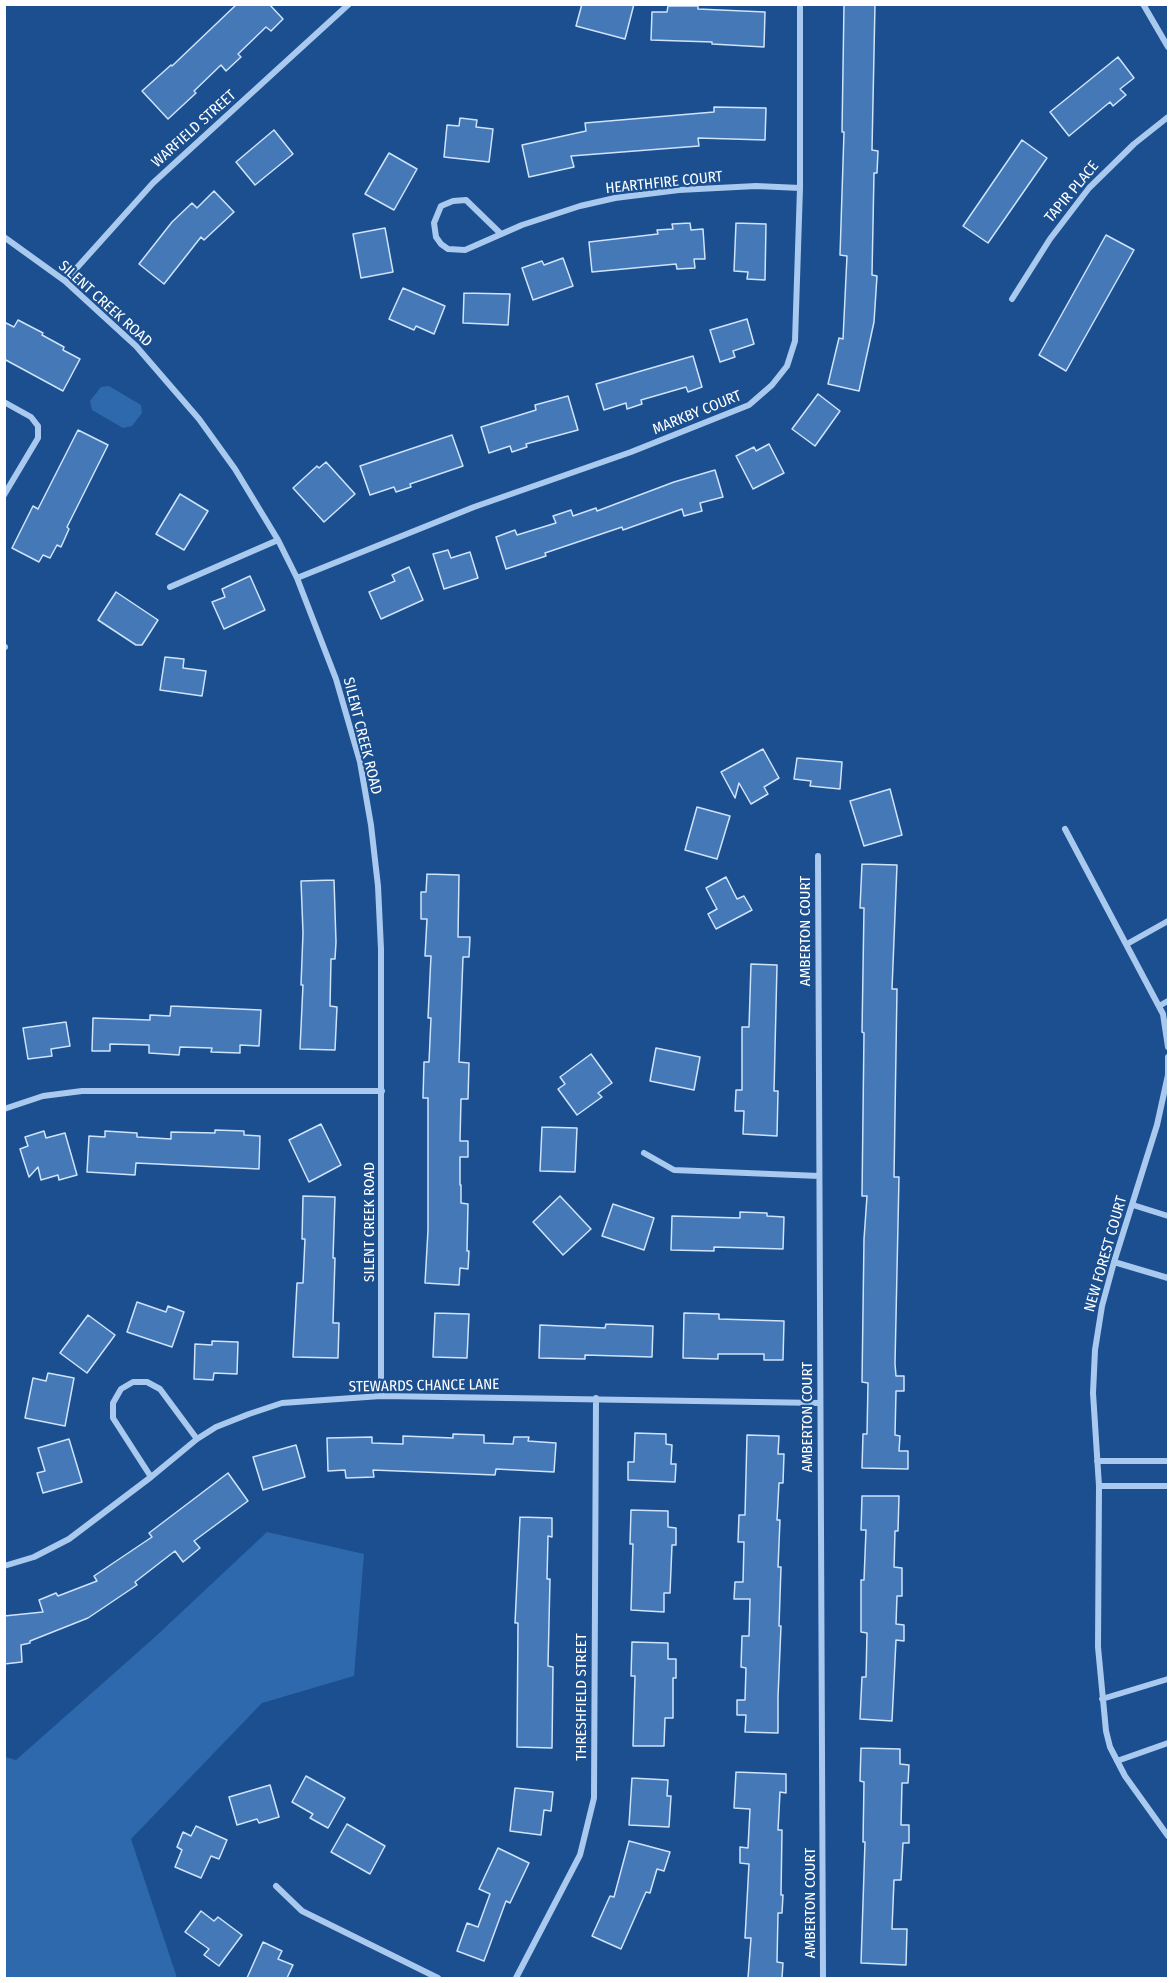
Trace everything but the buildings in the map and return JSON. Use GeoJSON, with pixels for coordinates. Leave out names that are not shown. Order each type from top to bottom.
{"type":"FeatureCollection","features":[{"type":"Feature","properties":{"kind":"street","name":"WARFIELD STREET"},"geometry":{"type":"LineString","coordinates":[[65,281],[153,183],[349,4]]}},
{"type":"Feature","properties":{"kind":"street","name":"MARKBY COURT"},"geometry":{"type":"LineString","coordinates":[[297,578],[474,507],[631,452],[749,405],[772,385],[787,366],[795,341],[800,188],[800,4]]}},
{"type":"Feature","properties":{"kind":"street"},"geometry":{"type":"LineString","coordinates":[[1143,4],[1166,38],[1168,47]]}},
{"type":"Feature","properties":{"kind":"street","name":"TAPIR PLACE"},"geometry":{"type":"LineString","coordinates":[[1012,299],[1050,239],[1089,188],[1134,144],[1168,117]]}},
{"type":"Feature","properties":{"kind":"street","name":"HEARTHFIRE COURT"},"geometry":{"type":"LineString","coordinates":[[501,234],[466,200],[453,201],[441,206],[434,223],[436,237],[448,249],[465,250],[501,234],[580,206],[615,198],[679,190],[756,186],[800,188]]}},
{"type":"Feature","properties":{"kind":"street","name":"SILENT CREEK ROAD"},"geometry":{"type":"LineString","coordinates":[[4,237],[65,281],[136,346],[199,419],[235,469],[278,540],[297,578],[336,679],[360,762],[371,825],[378,886],[382,1091],[381,1396]]}},
{"type":"Feature","properties":{"kind":"street"},"geometry":{"type":"LineString","coordinates":[[4,402],[31,417],[38,426],[38,438],[4,495]]}},
{"type":"Feature","properties":{"kind":"street"},"geometry":{"type":"LineString","coordinates":[[170,587],[278,540]]}},
{"type":"Feature","properties":{"kind":"street"},"geometry":{"type":"LineString","coordinates":[[1065,829],[1159,1006],[1167,1030],[1168,1047]]}},
{"type":"Feature","properties":{"kind":"street","name":"AMBERTON COURT"},"geometry":{"type":"LineString","coordinates":[[818,856],[823,1978]]}},
{"type":"Feature","properties":{"kind":"street"},"geometry":{"type":"LineString","coordinates":[[1127,944],[1168,921]]}},
{"type":"Feature","properties":{"kind":"street"},"geometry":{"type":"LineString","coordinates":[[1159,1006],[1168,1001]]}},
{"type":"Feature","properties":{"kind":"street","name":"NEW FOREST COURT"},"geometry":{"type":"LineString","coordinates":[[1168,1058],[1163,1102],[1102,1306],[1095,1350],[1093,1393],[1099,1486],[1098,1647],[1106,1731],[1125,1776],[1168,1836]]}},
{"type":"Feature","properties":{"kind":"street"},"geometry":{"type":"LineString","coordinates":[[4,1109],[43,1096],[82,1091],[382,1091]]}},
{"type":"Feature","properties":{"kind":"street"},"geometry":{"type":"LineString","coordinates":[[644,1154],[674,1170],[819,1176]]}},
{"type":"Feature","properties":{"kind":"street"},"geometry":{"type":"LineString","coordinates":[[1133,1205],[1168,1216]]}},
{"type":"Feature","properties":{"kind":"street"},"geometry":{"type":"LineString","coordinates":[[1114,1262],[1168,1278]]}},
{"type":"Feature","properties":{"kind":"street"},"geometry":{"type":"LineString","coordinates":[[151,1477],[113,1418],[113,1403],[121,1389],[133,1382],[147,1382],[160,1389],[197,1439]]}},
{"type":"Feature","properties":{"kind":"street","name":"STEWARDS CHANCE LANE"},"geometry":{"type":"LineString","coordinates":[[4,1566],[34,1557],[69,1539],[197,1439],[216,1427],[282,1403],[381,1396],[820,1403]]}},
{"type":"Feature","properties":{"kind":"street","name":"THRESHFIELD STREET"},"geometry":{"type":"LineString","coordinates":[[516,1978],[580,1855],[594,1798],[596,1398]]}},
{"type":"Feature","properties":{"kind":"street"},"geometry":{"type":"LineString","coordinates":[[1097,1461],[1168,1461]]}},
{"type":"Feature","properties":{"kind":"street"},"geometry":{"type":"LineString","coordinates":[[1099,1486],[1168,1486]]}},
{"type":"Feature","properties":{"kind":"street"},"geometry":{"type":"LineString","coordinates":[[1102,1699],[1168,1679]]}},
{"type":"Feature","properties":{"kind":"street"},"geometry":{"type":"LineString","coordinates":[[1117,1761],[1168,1743]]}},
{"type":"Feature","properties":{"kind":"street"},"geometry":{"type":"LineString","coordinates":[[276,1886],[302,1911],[438,1978]]}},
{"type":"Feature","properties":{"kind":"shaded area"},"geometry":{"type":"Polygon","coordinates":[[[109,386],[141,405],[142,413],[132,426],[123,428],[92,410],[90,401],[101,387],[109,386]]]}},
{"type":"Feature","properties":{"kind":"shaded area"},"geometry":{"type":"Polygon","coordinates":[[[267,1532],[364,1554],[354,1676],[262,1703],[131,1839],[177,1978],[5,1978],[5,1757],[16,1760],[155,1637],[267,1532]]]}}]}
